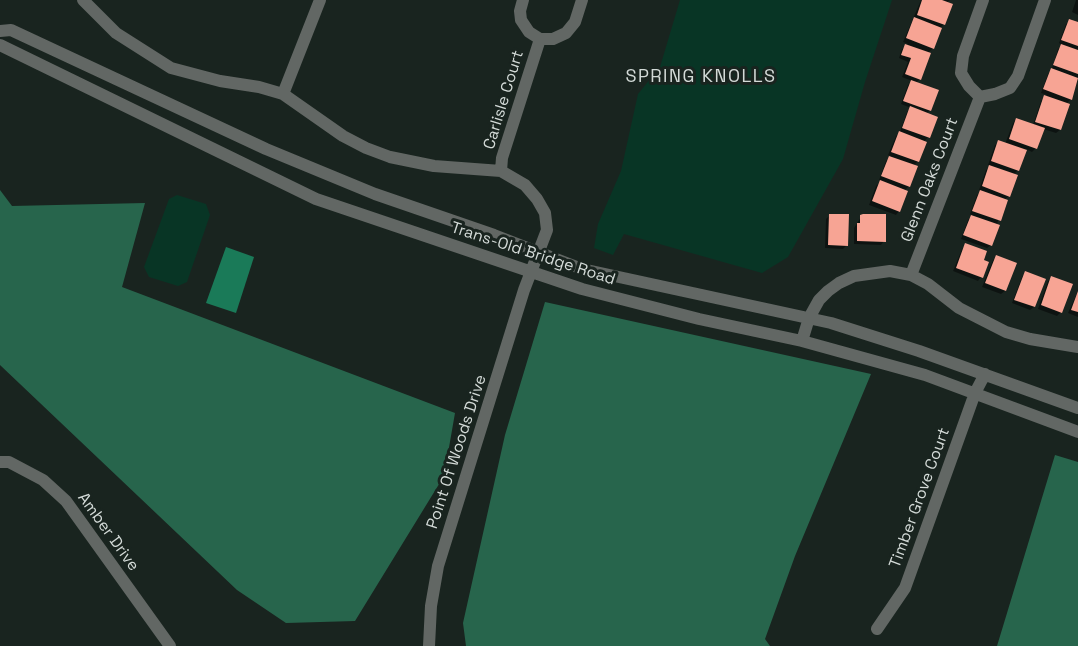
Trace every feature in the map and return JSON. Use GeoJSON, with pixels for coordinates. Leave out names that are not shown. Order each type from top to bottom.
{"type":"FeatureCollection","features":[{"type":"Feature","properties":{"kind":"street","name":"Carlisle Court"},"geometry":{"type":"LineString","coordinates":[[83,0],[116,33],[171,68],[220,81],[283,93],[343,136],[390,157],[434,166],[501,171],[525,185],[545,213],[547,230],[532,271]]}},
{"type":"Feature","properties":{"kind":"street"},"geometry":{"type":"LineString","coordinates":[[283,93],[320,0]]}},
{"type":"Feature","properties":{"kind":"street","name":"Carlisle Court"},"geometry":{"type":"LineString","coordinates":[[523,0],[520,11],[521,20],[529,32],[540,39],[553,39],[566,33],[575,22],[582,0]]}},
{"type":"Feature","properties":{"kind":"street"},"geometry":{"type":"LineString","coordinates":[[983,0],[963,56],[961,73],[980,97],[1010,88],[1018,76],[1045,0]]}},
{"type":"Feature","properties":{"kind":"street","name":"Trans-Old Bridge Road"},"geometry":{"type":"LineString","coordinates":[[0,31],[11,30],[266,149],[375,194],[582,269],[809,318],[897,344],[1078,408]]}},
{"type":"Feature","properties":{"kind":"street","name":"Carlisle Court"},"geometry":{"type":"LineString","coordinates":[[501,171],[502,158],[540,39]]}},
{"type":"Feature","properties":{"kind":"street","name":"Trans-Old Bridge Road"},"geometry":{"type":"LineString","coordinates":[[0,45],[316,199],[582,289],[802,342],[914,372],[1078,432]]}},
{"type":"Feature","properties":{"kind":"street","name":"Glenn Oaks Court"},"geometry":{"type":"LineString","coordinates":[[911,275],[980,97]]}},
{"type":"Feature","properties":{"kind":"street","name":"Point Of Woods Drive"},"geometry":{"type":"LineString","coordinates":[[429,646],[431,606],[438,566],[524,290],[532,271]]}},
{"type":"Feature","properties":{"kind":"street"},"geometry":{"type":"LineString","coordinates":[[802,342],[809,318],[819,300],[839,283],[854,276],[890,271],[911,275],[959,308],[1006,332],[1030,339],[1078,347]]}},
{"type":"Feature","properties":{"kind":"street","name":"Timber Grove Court"},"geometry":{"type":"LineString","coordinates":[[877,629],[905,588],[975,393],[985,374]]}},
{"type":"Feature","properties":{"kind":"street","name":"Amber Drive"},"geometry":{"type":"LineString","coordinates":[[0,462],[9,462],[43,480],[66,501],[170,646]]}},
{"type":"Feature","properties":{"kind":"shaded area"},"geometry":{"type":"Polygon","coordinates":[[[680,0],[892,0],[843,159],[788,257],[762,273],[624,234],[613,255],[594,248],[598,224],[621,171],[638,94],[660,67],[680,0]]]}},
{"type":"Feature","properties":{"kind":"shaded area"},"geometry":{"type":"Polygon","coordinates":[[[0,190],[12,206],[145,203],[122,287],[455,413],[444,476],[355,621],[286,623],[237,590],[0,365],[0,190]]]}},
{"type":"Feature","properties":{"kind":"shaded area"},"geometry":{"type":"Polygon","coordinates":[[[177,195],[206,204],[210,215],[187,282],[178,286],[149,277],[144,267],[169,199],[177,195]]]}},
{"type":"Feature","properties":{"kind":"shaded area"},"geometry":{"type":"Polygon","coordinates":[[[226,247],[254,257],[236,313],[206,303],[226,247]]]}},
{"type":"Feature","properties":{"kind":"shaded area"},"geometry":{"type":"Polygon","coordinates":[[[545,302],[871,374],[795,556],[765,639],[770,646],[466,646],[463,623],[505,435],[545,302]]]}},
{"type":"Feature","properties":{"kind":"shaded area"},"geometry":{"type":"Polygon","coordinates":[[[1055,455],[1078,462],[1078,646],[997,646],[1055,455]]]}},
{"type":"Feature","properties":{"kind":"building"},"geometry":{"type":"Polygon","coordinates":[[[922,0],[942,0],[953,4],[945,25],[917,15],[922,0]]]}},
{"type":"Feature","properties":{"kind":"building"},"geometry":{"type":"Polygon","coordinates":[[[914,17],[942,28],[934,49],[906,38],[914,17]]]}},
{"type":"Feature","properties":{"kind":"building"},"geometry":{"type":"Polygon","coordinates":[[[1069,19],[1078,22],[1078,46],[1061,40],[1069,19]]]}},
{"type":"Feature","properties":{"kind":"building"},"geometry":{"type":"Polygon","coordinates":[[[905,44],[931,53],[921,80],[905,74],[911,58],[901,55],[905,44]]]}},
{"type":"Feature","properties":{"kind":"building"},"geometry":{"type":"Polygon","coordinates":[[[1061,44],[1078,50],[1078,74],[1053,65],[1061,44]]]}},
{"type":"Feature","properties":{"kind":"building"},"geometry":{"type":"Polygon","coordinates":[[[1051,68],[1078,78],[1072,100],[1043,89],[1051,68]]]}},
{"type":"Feature","properties":{"kind":"building"},"geometry":{"type":"Polygon","coordinates":[[[911,80],[939,90],[931,111],[903,101],[911,80]]]}},
{"type":"Feature","properties":{"kind":"building"},"geometry":{"type":"Polygon","coordinates":[[[1044,95],[1070,104],[1061,130],[1035,122],[1044,95]]]}},
{"type":"Feature","properties":{"kind":"building"},"geometry":{"type":"Polygon","coordinates":[[[910,106],[938,117],[930,138],[902,128],[910,106]]]}},
{"type":"Feature","properties":{"kind":"building"},"geometry":{"type":"Polygon","coordinates":[[[1016,118],[1045,128],[1037,149],[1009,139],[1016,118]]]}},
{"type":"Feature","properties":{"kind":"building"},"geometry":{"type":"Polygon","coordinates":[[[899,131],[927,142],[919,162],[891,152],[899,131]]]}},
{"type":"Feature","properties":{"kind":"building"},"geometry":{"type":"Polygon","coordinates":[[[998,140],[1027,150],[1019,171],[991,161],[998,140]]]}},
{"type":"Feature","properties":{"kind":"building"},"geometry":{"type":"Polygon","coordinates":[[[889,156],[918,166],[910,187],[881,176],[889,156]]]}},
{"type":"Feature","properties":{"kind":"building"},"geometry":{"type":"Polygon","coordinates":[[[989,165],[1018,175],[1010,197],[982,186],[989,165]]]}},
{"type":"Feature","properties":{"kind":"building"},"geometry":{"type":"Polygon","coordinates":[[[880,180],[908,191],[900,212],[872,201],[880,180]]]}},
{"type":"Feature","properties":{"kind":"building"},"geometry":{"type":"Polygon","coordinates":[[[980,190],[1008,200],[1001,221],[972,211],[980,190]]]}},
{"type":"Feature","properties":{"kind":"building"},"geometry":{"type":"Polygon","coordinates":[[[829,214],[849,214],[848,246],[828,245],[829,214]]]}},
{"type":"Feature","properties":{"kind":"building"},"geometry":{"type":"Polygon","coordinates":[[[886,214],[886,242],[857,241],[857,223],[860,223],[860,215],[886,214]]]}},
{"type":"Feature","properties":{"kind":"building"},"geometry":{"type":"Polygon","coordinates":[[[971,215],[1000,225],[992,246],[963,235],[971,215]]]}},
{"type":"Feature","properties":{"kind":"building"},"geometry":{"type":"Polygon","coordinates":[[[965,243],[987,251],[984,260],[989,262],[983,278],[956,268],[965,243]]]}},
{"type":"Feature","properties":{"kind":"building"},"geometry":{"type":"Polygon","coordinates":[[[996,255],[1017,263],[1006,291],[985,283],[996,255]]]}},
{"type":"Feature","properties":{"kind":"building"},"geometry":{"type":"Polygon","coordinates":[[[1025,271],[1046,279],[1035,307],[1014,300],[1025,271]]]}},
{"type":"Feature","properties":{"kind":"building"},"geometry":{"type":"Polygon","coordinates":[[[1051,276],[1073,284],[1062,313],[1041,305],[1051,276]]]}},
{"type":"Feature","properties":{"kind":"building"},"geometry":{"type":"Polygon","coordinates":[[[1078,291],[1078,312],[1071,310],[1078,291]]]}},
{"type":"Feature","properties":{"kind":"district","name":"SPRING KNOLLS"},"geometry":{"type":"Point","coordinates":[701,77]}}]}
